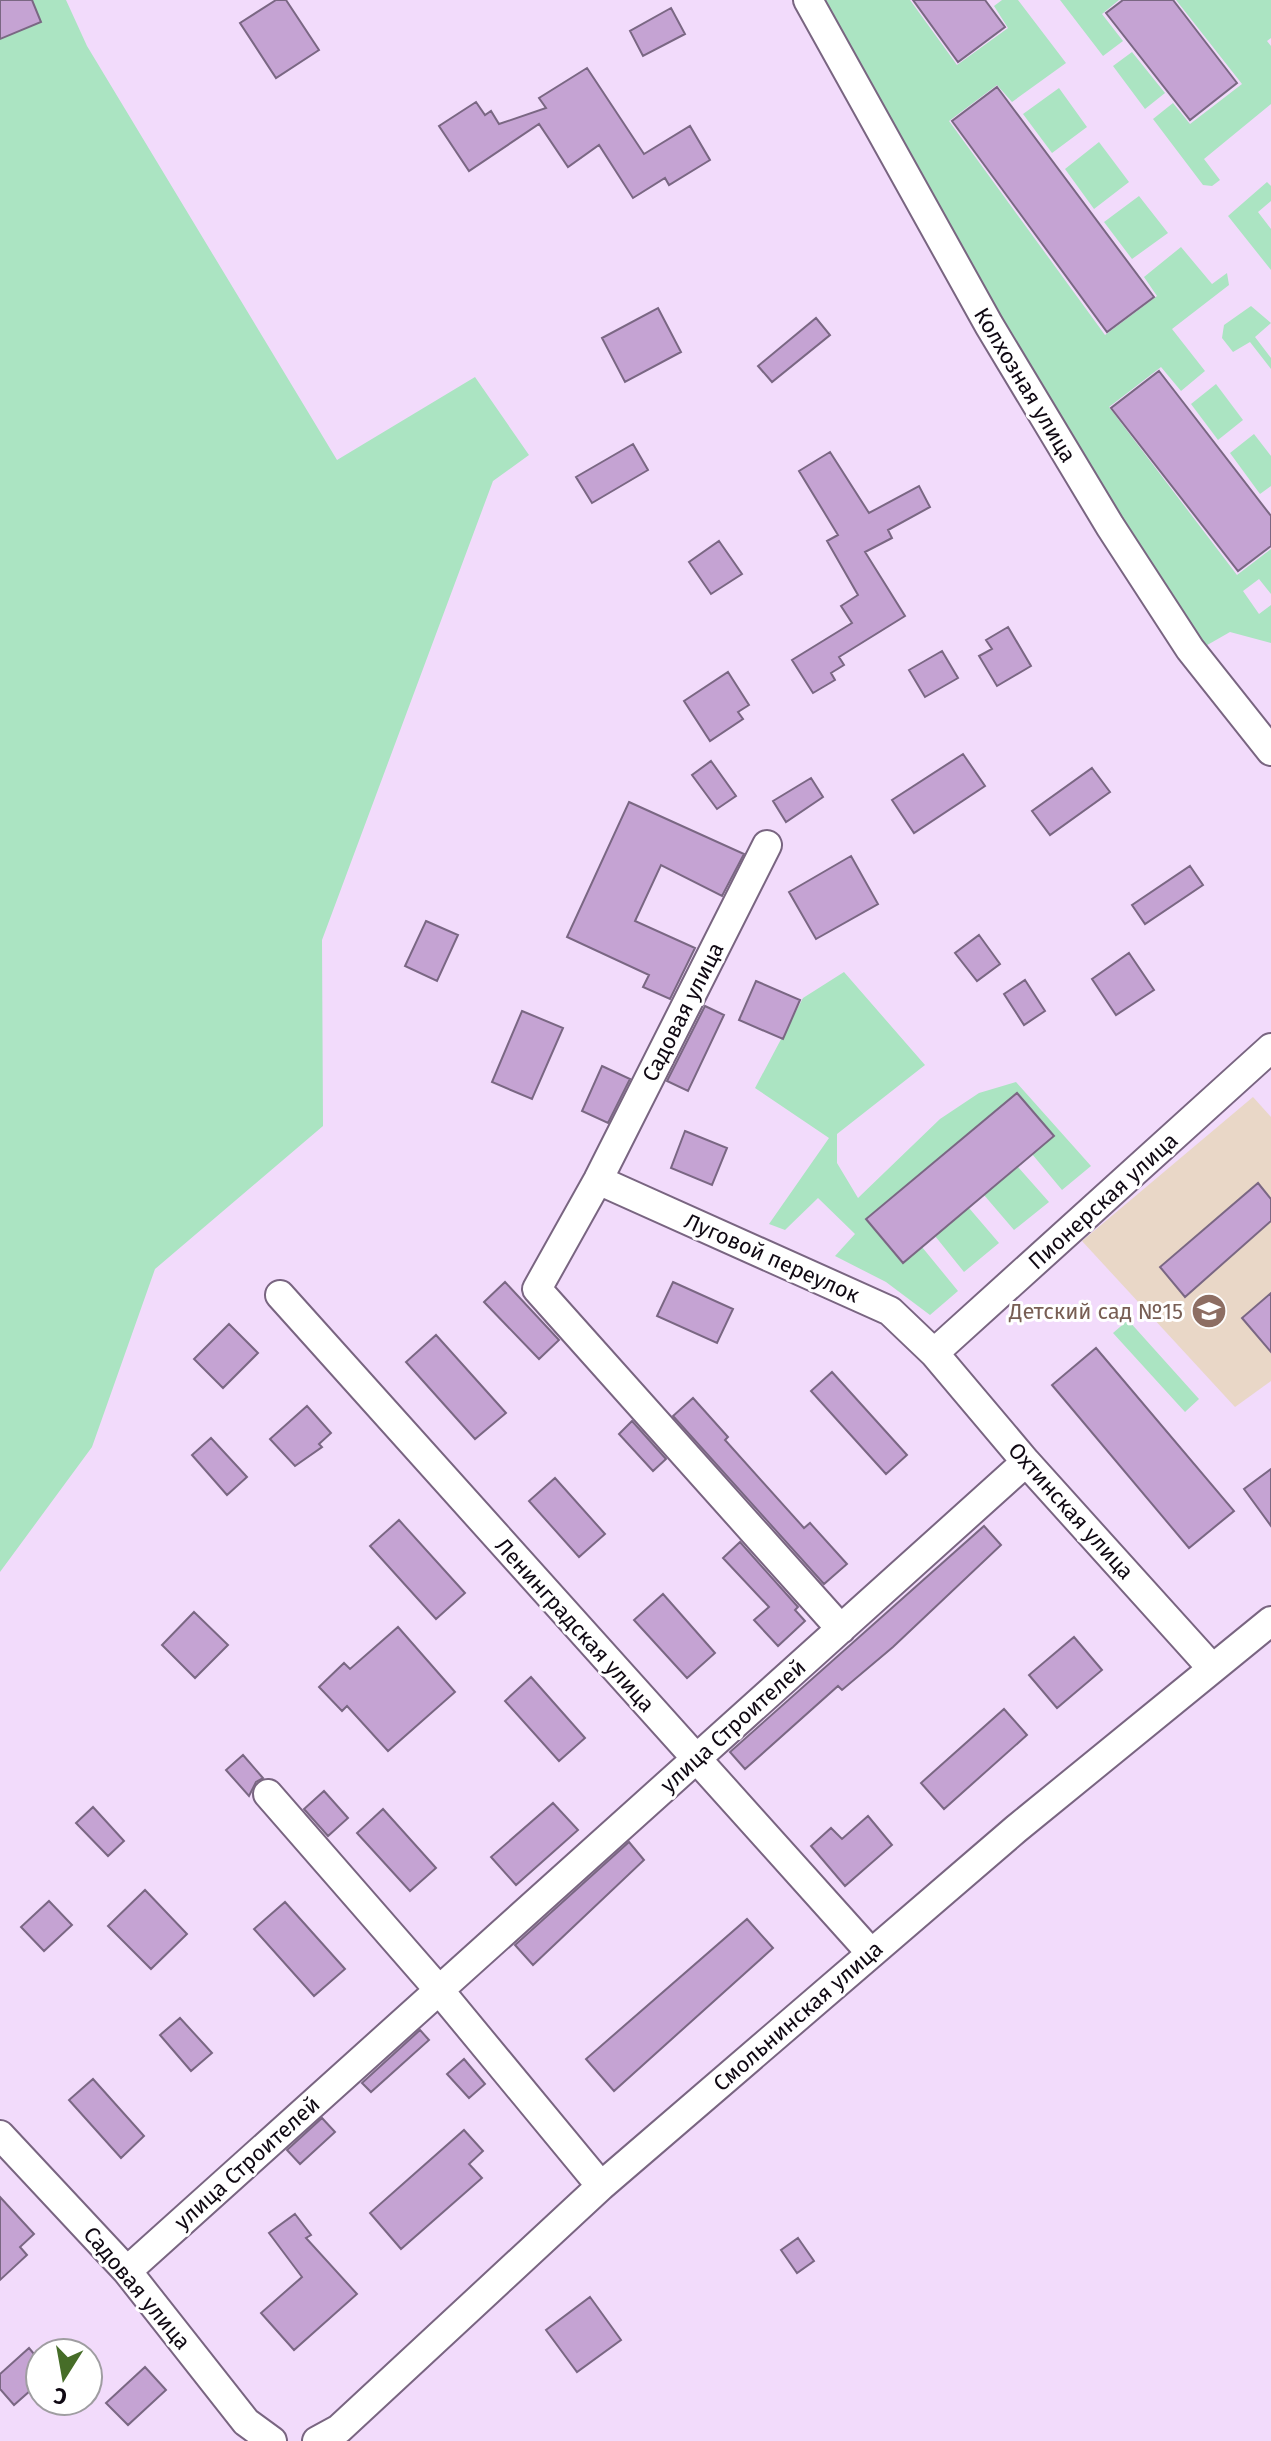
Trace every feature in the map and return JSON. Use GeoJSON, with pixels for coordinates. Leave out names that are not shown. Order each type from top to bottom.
{"type":"FeatureCollection","features":[{"type":"Feature","properties":{"kind":"street","name":"Колхозная улица"},"geometry":{"type":"LineString","coordinates":[[808,0],[989,325],[1110,526],[1190,649],[1271,751]]}},
{"type":"Feature","properties":{"kind":"street","name":"Садовая улица"},"geometry":{"type":"LineString","coordinates":[[767,845],[598,1180],[537,1289],[841,1629]]}},
{"type":"Feature","properties":{"kind":"street","name":"Пионерская улица"},"geometry":{"type":"LineString","coordinates":[[934,1353],[1271,1048]]}},
{"type":"Feature","properties":{"kind":"street","name":"Луговой переулок"},"geometry":{"type":"LineString","coordinates":[[598,1180],[890,1311],[934,1353]]}},
{"type":"Feature","properties":{"kind":"street","name":"Ленинградская улица"},"geometry":{"type":"LineString","coordinates":[[280,1295],[871,1953]]}},
{"type":"Feature","properties":{"kind":"street","name":"Охтинская улица"},"geometry":{"type":"LineString","coordinates":[[934,1353],[1026,1462],[1211,1667]]}},
{"type":"Feature","properties":{"kind":"street","name":"улица Строителей"},"geometry":{"type":"LineString","coordinates":[[127,2271],[1026,1462]]}},
{"type":"Feature","properties":{"kind":"street","name":"Смольнинская улица"},"geometry":{"type":"LineString","coordinates":[[334,2437],[601,2186],[871,1953],[1211,1667],[1271,1621]]}},
{"type":"Feature","properties":{"kind":"street"},"geometry":{"type":"LineString","coordinates":[[268,1794],[439,1990],[601,2186]]}},
{"type":"Feature","properties":{"kind":"street","name":"Садовая улица"},"geometry":{"type":"LineString","coordinates":[[0,2135],[127,2271],[246,2422],[272,2441]]}},
{"type":"Feature","properties":{"kind":"shaded area","name":"Детский сад №15"},"geometry":{"type":"Polygon","coordinates":[[[1253,1097],[1271,1117],[1271,1381],[1235,1407],[1082,1241],[1253,1097]]]}},
{"type":"Feature","properties":{"kind":"green space"},"geometry":{"type":"Polygon","coordinates":[[[0,0],[66,0],[87,46],[337,460],[475,377],[529,455],[493,481],[322,940],[323,1126],[155,1269],[92,1447],[0,1572],[0,0]]]}},
{"type":"Feature","properties":{"kind":"green space"},"geometry":{"type":"Polygon","coordinates":[[[822,0],[910,0],[957,65],[1008,28],[994,6],[1002,0],[1018,0],[1066,63],[1012,102],[997,85],[949,121],[1105,335],[1157,296],[1144,277],[1181,247],[1212,284],[1227,273],[1229,285],[1172,329],[1205,371],[1181,391],[1161,367],[1109,407],[1237,575],[1271,549],[1271,594],[1259,579],[1243,591],[1259,614],[1271,605],[1271,643],[1230,632],[1202,648],[1054,408],[822,0]]]}},
{"type":"Feature","properties":{"kind":"green space"},"geometry":{"type":"Polygon","coordinates":[[[1060,0],[1119,0],[1102,14],[1123,41],[1103,56],[1060,0]]]}},
{"type":"Feature","properties":{"kind":"green space"},"geometry":{"type":"Polygon","coordinates":[[[1176,0],[1271,0],[1271,38],[1267,41],[1271,46],[1271,104],[1204,159],[1220,180],[1212,186],[1203,185],[1153,119],[1173,103],[1190,124],[1242,84],[1176,0]]]}},
{"type":"Feature","properties":{"kind":"green space"},"geometry":{"type":"Polygon","coordinates":[[[1132,52],[1165,93],[1145,109],[1113,66],[1132,52]]]}},
{"type":"Feature","properties":{"kind":"green space"},"geometry":{"type":"Polygon","coordinates":[[[1059,88],[1087,127],[1052,153],[1023,114],[1059,88]]]}},
{"type":"Feature","properties":{"kind":"green space"},"geometry":{"type":"Polygon","coordinates":[[[1099,142],[1129,182],[1094,209],[1065,169],[1099,142]]]}},
{"type":"Feature","properties":{"kind":"green space"},"geometry":{"type":"Polygon","coordinates":[[[1267,182],[1271,186],[1271,201],[1258,212],[1271,229],[1271,270],[1228,216],[1267,182]]]}},
{"type":"Feature","properties":{"kind":"green space"},"geometry":{"type":"Polygon","coordinates":[[[1139,196],[1168,233],[1132,259],[1104,222],[1139,196]]]}},
{"type":"Feature","properties":{"kind":"green space"},"geometry":{"type":"Polygon","coordinates":[[[1251,306],[1271,323],[1255,337],[1271,358],[1271,369],[1250,342],[1233,352],[1222,338],[1224,325],[1251,306]]]}},
{"type":"Feature","properties":{"kind":"green space"},"geometry":{"type":"Polygon","coordinates":[[[1216,384],[1243,420],[1218,440],[1191,404],[1216,384]]]}},
{"type":"Feature","properties":{"kind":"green space"},"geometry":{"type":"Polygon","coordinates":[[[1254,434],[1271,456],[1271,486],[1260,494],[1230,453],[1254,434]]]}},
{"type":"Feature","properties":{"kind":"green space"},"geometry":{"type":"Polygon","coordinates":[[[844,972],[925,1065],[837,1134],[837,1163],[858,1198],[940,1119],[979,1093],[1016,1082],[1091,1166],[1062,1190],[1032,1154],[1054,1136],[1017,1093],[866,1219],[902,1263],[922,1247],[958,1291],[930,1315],[886,1282],[835,1256],[855,1234],[818,1198],[785,1230],[769,1224],[829,1138],[755,1088],[803,998],[844,972]]]}},
{"type":"Feature","properties":{"kind":"green space"},"geometry":{"type":"Polygon","coordinates":[[[1018,1167],[1049,1202],[1014,1230],[984,1195],[1018,1167]]]}},
{"type":"Feature","properties":{"kind":"green space"},"geometry":{"type":"Polygon","coordinates":[[[969,1208],[999,1243],[964,1272],[935,1236],[969,1208]]]}},
{"type":"Feature","properties":{"kind":"green space"},"geometry":{"type":"Polygon","coordinates":[[[1128,1320],[1199,1399],[1185,1412],[1113,1333],[1128,1320]]]}},
{"type":"Feature","properties":{"kind":"building"},"geometry":{"type":"Polygon","coordinates":[[[0,0],[32,0],[41,22],[0,39],[0,0]]]}},
{"type":"Feature","properties":{"kind":"building"},"geometry":{"type":"Polygon","coordinates":[[[276,0],[286,0],[319,50],[276,78],[240,23],[276,0]]]}},
{"type":"Feature","properties":{"kind":"building"},"geometry":{"type":"Polygon","coordinates":[[[913,0],[985,0],[1005,27],[958,62],[913,0]]]}},
{"type":"Feature","properties":{"kind":"building"},"geometry":{"type":"Polygon","coordinates":[[[1123,0],[1173,0],[1237,83],[1190,120],[1106,13],[1123,0]]]}},
{"type":"Feature","properties":{"kind":"building"},"geometry":{"type":"Polygon","coordinates":[[[671,8],[685,34],[643,56],[630,31],[671,8]]]}},
{"type":"Feature","properties":{"kind":"building"},"geometry":{"type":"Polygon","coordinates":[[[587,68],[644,154],[690,126],[710,160],[669,185],[665,178],[633,198],[599,145],[568,167],[539,124],[469,171],[439,126],[476,102],[485,115],[491,111],[499,124],[546,108],[539,98],[587,68]]]}},
{"type":"Feature","properties":{"kind":"building"},"geometry":{"type":"Polygon","coordinates":[[[997,87],[1154,297],[1107,332],[952,121],[997,87]]]}},
{"type":"Feature","properties":{"kind":"building"},"geometry":{"type":"Polygon","coordinates":[[[658,308],[681,352],[625,382],[602,338],[658,308]]]}},
{"type":"Feature","properties":{"kind":"building"},"geometry":{"type":"Polygon","coordinates":[[[816,318],[830,335],[772,382],[758,366],[816,318]]]}},
{"type":"Feature","properties":{"kind":"building"},"geometry":{"type":"Polygon","coordinates":[[[1159,371],[1271,516],[1271,546],[1238,571],[1111,408],[1159,371]]]}},
{"type":"Feature","properties":{"kind":"building"},"geometry":{"type":"Polygon","coordinates":[[[633,444],[648,470],[592,503],[576,477],[633,444]]]}},
{"type":"Feature","properties":{"kind":"building"},"geometry":{"type":"Polygon","coordinates":[[[830,452],[869,513],[919,486],[930,507],[888,530],[892,538],[865,552],[905,616],[839,657],[844,665],[831,673],[835,680],[813,693],[792,660],[852,623],[841,606],[858,595],[827,541],[838,535],[799,471],[830,452]]]}},
{"type":"Feature","properties":{"kind":"building"},"geometry":{"type":"Polygon","coordinates":[[[719,541],[742,574],[711,594],[689,562],[719,541]]]}},
{"type":"Feature","properties":{"kind":"building"},"geometry":{"type":"Polygon","coordinates":[[[1008,627],[1031,666],[997,686],[979,656],[992,649],[986,640],[1008,627]]]}},
{"type":"Feature","properties":{"kind":"building"},"geometry":{"type":"Polygon","coordinates":[[[942,651],[958,678],[925,697],[909,670],[942,651]]]}},
{"type":"Feature","properties":{"kind":"building"},"geometry":{"type":"Polygon","coordinates":[[[728,672],[749,705],[738,712],[743,719],[710,741],[684,701],[728,672]]]}},
{"type":"Feature","properties":{"kind":"building"},"geometry":{"type":"Polygon","coordinates":[[[963,754],[985,786],[914,833],[892,800],[963,754]]]}},
{"type":"Feature","properties":{"kind":"building"},"geometry":{"type":"Polygon","coordinates":[[[711,761],[736,796],[717,809],[692,775],[711,761]]]}},
{"type":"Feature","properties":{"kind":"building"},"geometry":{"type":"Polygon","coordinates":[[[1092,768],[1110,792],[1050,835],[1032,811],[1092,768]]]}},
{"type":"Feature","properties":{"kind":"building"},"geometry":{"type":"Polygon","coordinates":[[[811,778],[823,797],[786,822],[773,801],[811,778]]]}},
{"type":"Feature","properties":{"kind":"building"},"geometry":{"type":"Polygon","coordinates":[[[629,802],[744,854],[722,896],[661,865],[635,921],[695,948],[670,999],[643,987],[649,975],[567,937],[629,802]]]}},
{"type":"Feature","properties":{"kind":"building"},"geometry":{"type":"Polygon","coordinates":[[[851,856],[878,904],[816,939],[789,892],[851,856]]]}},
{"type":"Feature","properties":{"kind":"building"},"geometry":{"type":"Polygon","coordinates":[[[1190,866],[1203,885],[1145,924],[1132,905],[1190,866]]]}},
{"type":"Feature","properties":{"kind":"building"},"geometry":{"type":"Polygon","coordinates":[[[426,921],[458,935],[437,981],[405,966],[426,921]]]}},
{"type":"Feature","properties":{"kind":"building"},"geometry":{"type":"Polygon","coordinates":[[[979,935],[1000,964],[977,981],[955,953],[979,935]]]}},
{"type":"Feature","properties":{"kind":"building"},"geometry":{"type":"Polygon","coordinates":[[[1129,953],[1154,990],[1116,1015],[1092,979],[1129,953]]]}},
{"type":"Feature","properties":{"kind":"building"},"geometry":{"type":"Polygon","coordinates":[[[1025,980],[1045,1011],[1024,1025],[1004,994],[1025,980]]]}},
{"type":"Feature","properties":{"kind":"building"},"geometry":{"type":"Polygon","coordinates":[[[756,981],[800,1000],[783,1039],[739,1020],[756,981]]]}},
{"type":"Feature","properties":{"kind":"building"},"geometry":{"type":"Polygon","coordinates":[[[705,1006],[724,1015],[688,1091],[667,1081],[705,1006]]]}},
{"type":"Feature","properties":{"kind":"building"},"geometry":{"type":"Polygon","coordinates":[[[522,1011],[563,1028],[532,1099],[492,1082],[522,1011]]]}},
{"type":"Feature","properties":{"kind":"building"},"geometry":{"type":"Polygon","coordinates":[[[602,1066],[630,1079],[608,1123],[582,1111],[602,1066]]]}},
{"type":"Feature","properties":{"kind":"building"},"geometry":{"type":"Polygon","coordinates":[[[1017,1093],[1054,1136],[903,1263],[866,1219],[1017,1093]]]}},
{"type":"Feature","properties":{"kind":"building"},"geometry":{"type":"Polygon","coordinates":[[[685,1131],[727,1148],[712,1185],[671,1168],[685,1131]]]}},
{"type":"Feature","properties":{"kind":"building"},"geometry":{"type":"Polygon","coordinates":[[[1258,1183],[1271,1199],[1271,1221],[1185,1297],[1160,1267],[1258,1183]]]}},
{"type":"Feature","properties":{"kind":"building"},"geometry":{"type":"Polygon","coordinates":[[[505,1282],[559,1340],[539,1359],[484,1302],[505,1282]]]}},
{"type":"Feature","properties":{"kind":"building"},"geometry":{"type":"Polygon","coordinates":[[[673,1282],[733,1309],[717,1343],[657,1316],[673,1282]]]}},
{"type":"Feature","properties":{"kind":"building"},"geometry":{"type":"Polygon","coordinates":[[[1271,1293],[1271,1352],[1242,1318],[1271,1293]]]}},
{"type":"Feature","properties":{"kind":"building"},"geometry":{"type":"Polygon","coordinates":[[[229,1324],[258,1353],[223,1388],[194,1359],[229,1324]]]}},
{"type":"Feature","properties":{"kind":"building"},"geometry":{"type":"Polygon","coordinates":[[[436,1335],[506,1413],[475,1439],[406,1362],[436,1335]]]}},
{"type":"Feature","properties":{"kind":"building"},"geometry":{"type":"Polygon","coordinates":[[[1096,1348],[1234,1511],[1189,1548],[1052,1385],[1096,1348]]]}},
{"type":"Feature","properties":{"kind":"building"},"geometry":{"type":"Polygon","coordinates":[[[832,1372],[907,1455],[886,1474],[811,1391],[832,1372]]]}},
{"type":"Feature","properties":{"kind":"building"},"geometry":{"type":"Polygon","coordinates":[[[693,1398],[728,1437],[725,1440],[804,1528],[810,1523],[847,1564],[824,1584],[673,1416],[693,1398]]]}},
{"type":"Feature","properties":{"kind":"building"},"geometry":{"type":"Polygon","coordinates":[[[307,1406],[331,1433],[319,1444],[322,1447],[295,1466],[270,1439],[307,1406]]]}},
{"type":"Feature","properties":{"kind":"building"},"geometry":{"type":"Polygon","coordinates":[[[632,1421],[666,1459],[653,1471],[619,1434],[632,1421]]]}},
{"type":"Feature","properties":{"kind":"building"},"geometry":{"type":"Polygon","coordinates":[[[211,1438],[247,1477],[227,1495],[192,1455],[211,1438]]]}},
{"type":"Feature","properties":{"kind":"building"},"geometry":{"type":"Polygon","coordinates":[[[1271,1469],[1271,1526],[1244,1489],[1271,1469]]]}},
{"type":"Feature","properties":{"kind":"building"},"geometry":{"type":"Polygon","coordinates":[[[555,1478],[605,1534],[579,1557],[529,1501],[555,1478]]]}},
{"type":"Feature","properties":{"kind":"building"},"geometry":{"type":"Polygon","coordinates":[[[399,1520],[465,1593],[436,1619],[370,1546],[399,1520]]]}},
{"type":"Feature","properties":{"kind":"building"},"geometry":{"type":"Polygon","coordinates":[[[984,1526],[1001,1545],[893,1647],[842,1690],[838,1686],[745,1769],[730,1752],[984,1526]]]}},
{"type":"Feature","properties":{"kind":"building"},"geometry":{"type":"Polygon","coordinates":[[[740,1542],[798,1607],[795,1610],[805,1621],[778,1646],[754,1620],[769,1607],[723,1558],[740,1542]]]}},
{"type":"Feature","properties":{"kind":"building"},"geometry":{"type":"Polygon","coordinates":[[[663,1594],[715,1653],[687,1678],[634,1620],[663,1594]]]}},
{"type":"Feature","properties":{"kind":"building"},"geometry":{"type":"Polygon","coordinates":[[[194,1612],[228,1645],[195,1678],[162,1645],[194,1612]]]}},
{"type":"Feature","properties":{"kind":"building"},"geometry":{"type":"Polygon","coordinates":[[[398,1627],[455,1692],[388,1751],[347,1706],[342,1711],[319,1687],[344,1663],[350,1669],[398,1627]]]}},
{"type":"Feature","properties":{"kind":"building"},"geometry":{"type":"Polygon","coordinates":[[[1074,1637],[1102,1670],[1057,1708],[1029,1675],[1074,1637]]]}},
{"type":"Feature","properties":{"kind":"building"},"geometry":{"type":"Polygon","coordinates":[[[531,1677],[585,1738],[559,1761],[505,1701],[531,1677]]]}},
{"type":"Feature","properties":{"kind":"building"},"geometry":{"type":"Polygon","coordinates":[[[1004,1709],[1027,1735],[944,1809],[921,1783],[1004,1709]]]}},
{"type":"Feature","properties":{"kind":"building"},"geometry":{"type":"Polygon","coordinates":[[[243,1755],[263,1778],[256,1782],[249,1796],[226,1770],[243,1755]]]}},
{"type":"Feature","properties":{"kind":"building"},"geometry":{"type":"Polygon","coordinates":[[[324,1791],[348,1818],[328,1836],[304,1809],[324,1791]]]}},
{"type":"Feature","properties":{"kind":"building"},"geometry":{"type":"Polygon","coordinates":[[[553,1803],[578,1830],[516,1885],[491,1857],[553,1803]]]}},
{"type":"Feature","properties":{"kind":"building"},"geometry":{"type":"Polygon","coordinates":[[[93,1807],[124,1841],[108,1856],[76,1823],[93,1807]]]}},
{"type":"Feature","properties":{"kind":"building"},"geometry":{"type":"Polygon","coordinates":[[[383,1809],[436,1868],[410,1891],[357,1833],[383,1809]]]}},
{"type":"Feature","properties":{"kind":"building"},"geometry":{"type":"Polygon","coordinates":[[[868,1816],[892,1845],[845,1886],[811,1846],[831,1828],[842,1839],[868,1816]]]}},
{"type":"Feature","properties":{"kind":"building"},"geometry":{"type":"Polygon","coordinates":[[[629,1842],[644,1860],[533,1965],[515,1945],[629,1842]]]}},
{"type":"Feature","properties":{"kind":"building"},"geometry":{"type":"Polygon","coordinates":[[[145,1890],[187,1934],[151,1969],[108,1926],[145,1890]]]}},
{"type":"Feature","properties":{"kind":"building"},"geometry":{"type":"Polygon","coordinates":[[[49,1901],[72,1925],[44,1951],[21,1927],[49,1901]]]}},
{"type":"Feature","properties":{"kind":"building"},"geometry":{"type":"Polygon","coordinates":[[[285,1902],[345,1969],[314,1996],[254,1929],[285,1902]]]}},
{"type":"Feature","properties":{"kind":"building"},"geometry":{"type":"Polygon","coordinates":[[[747,1919],[773,1948],[614,2091],[586,2059],[747,1919]]]}},
{"type":"Feature","properties":{"kind":"building"},"geometry":{"type":"Polygon","coordinates":[[[180,2018],[212,2053],[191,2071],[160,2035],[180,2018]]]}},
{"type":"Feature","properties":{"kind":"building"},"geometry":{"type":"Polygon","coordinates":[[[420,2030],[429,2040],[371,2092],[362,2083],[420,2030]]]}},
{"type":"Feature","properties":{"kind":"building"},"geometry":{"type":"Polygon","coordinates":[[[464,2059],[485,2084],[469,2098],[447,2074],[464,2059]]]}},
{"type":"Feature","properties":{"kind":"building"},"geometry":{"type":"Polygon","coordinates":[[[93,2079],[144,2136],[121,2158],[69,2100],[93,2079]]]}},
{"type":"Feature","properties":{"kind":"building"},"geometry":{"type":"Polygon","coordinates":[[[322,2118],[335,2132],[300,2164],[287,2150],[322,2118]]]}},
{"type":"Feature","properties":{"kind":"building"},"geometry":{"type":"Polygon","coordinates":[[[464,2130],[483,2151],[469,2164],[482,2178],[401,2249],[370,2213],[464,2130]]]}},
{"type":"Feature","properties":{"kind":"building"},"geometry":{"type":"Polygon","coordinates":[[[0,2197],[34,2234],[20,2247],[27,2255],[0,2280],[0,2197]]]}},
{"type":"Feature","properties":{"kind":"building"},"geometry":{"type":"Polygon","coordinates":[[[295,2214],[311,2235],[306,2238],[357,2294],[294,2350],[261,2313],[302,2277],[269,2233],[295,2214]]]}},
{"type":"Feature","properties":{"kind":"building"},"geometry":{"type":"Polygon","coordinates":[[[798,2238],[814,2261],[797,2273],[781,2250],[798,2238]]]}},
{"type":"Feature","properties":{"kind":"building"},"geometry":{"type":"Polygon","coordinates":[[[590,2297],[621,2340],[577,2372],[546,2330],[590,2297]]]}},
{"type":"Feature","properties":{"kind":"building"},"geometry":{"type":"Polygon","coordinates":[[[24,2352],[24,2396],[14,2405],[0,2389],[0,2374],[24,2352]]]}},
{"type":"Feature","properties":{"kind":"building"},"geometry":{"type":"Polygon","coordinates":[[[145,2367],[166,2390],[128,2425],[106,2403],[145,2367]]]}},
{"type":"Feature","properties":{"kind":"place","name":"Детский сад №15"},"geometry":{"type":"Point","coordinates":[1209,1311]}}]}
